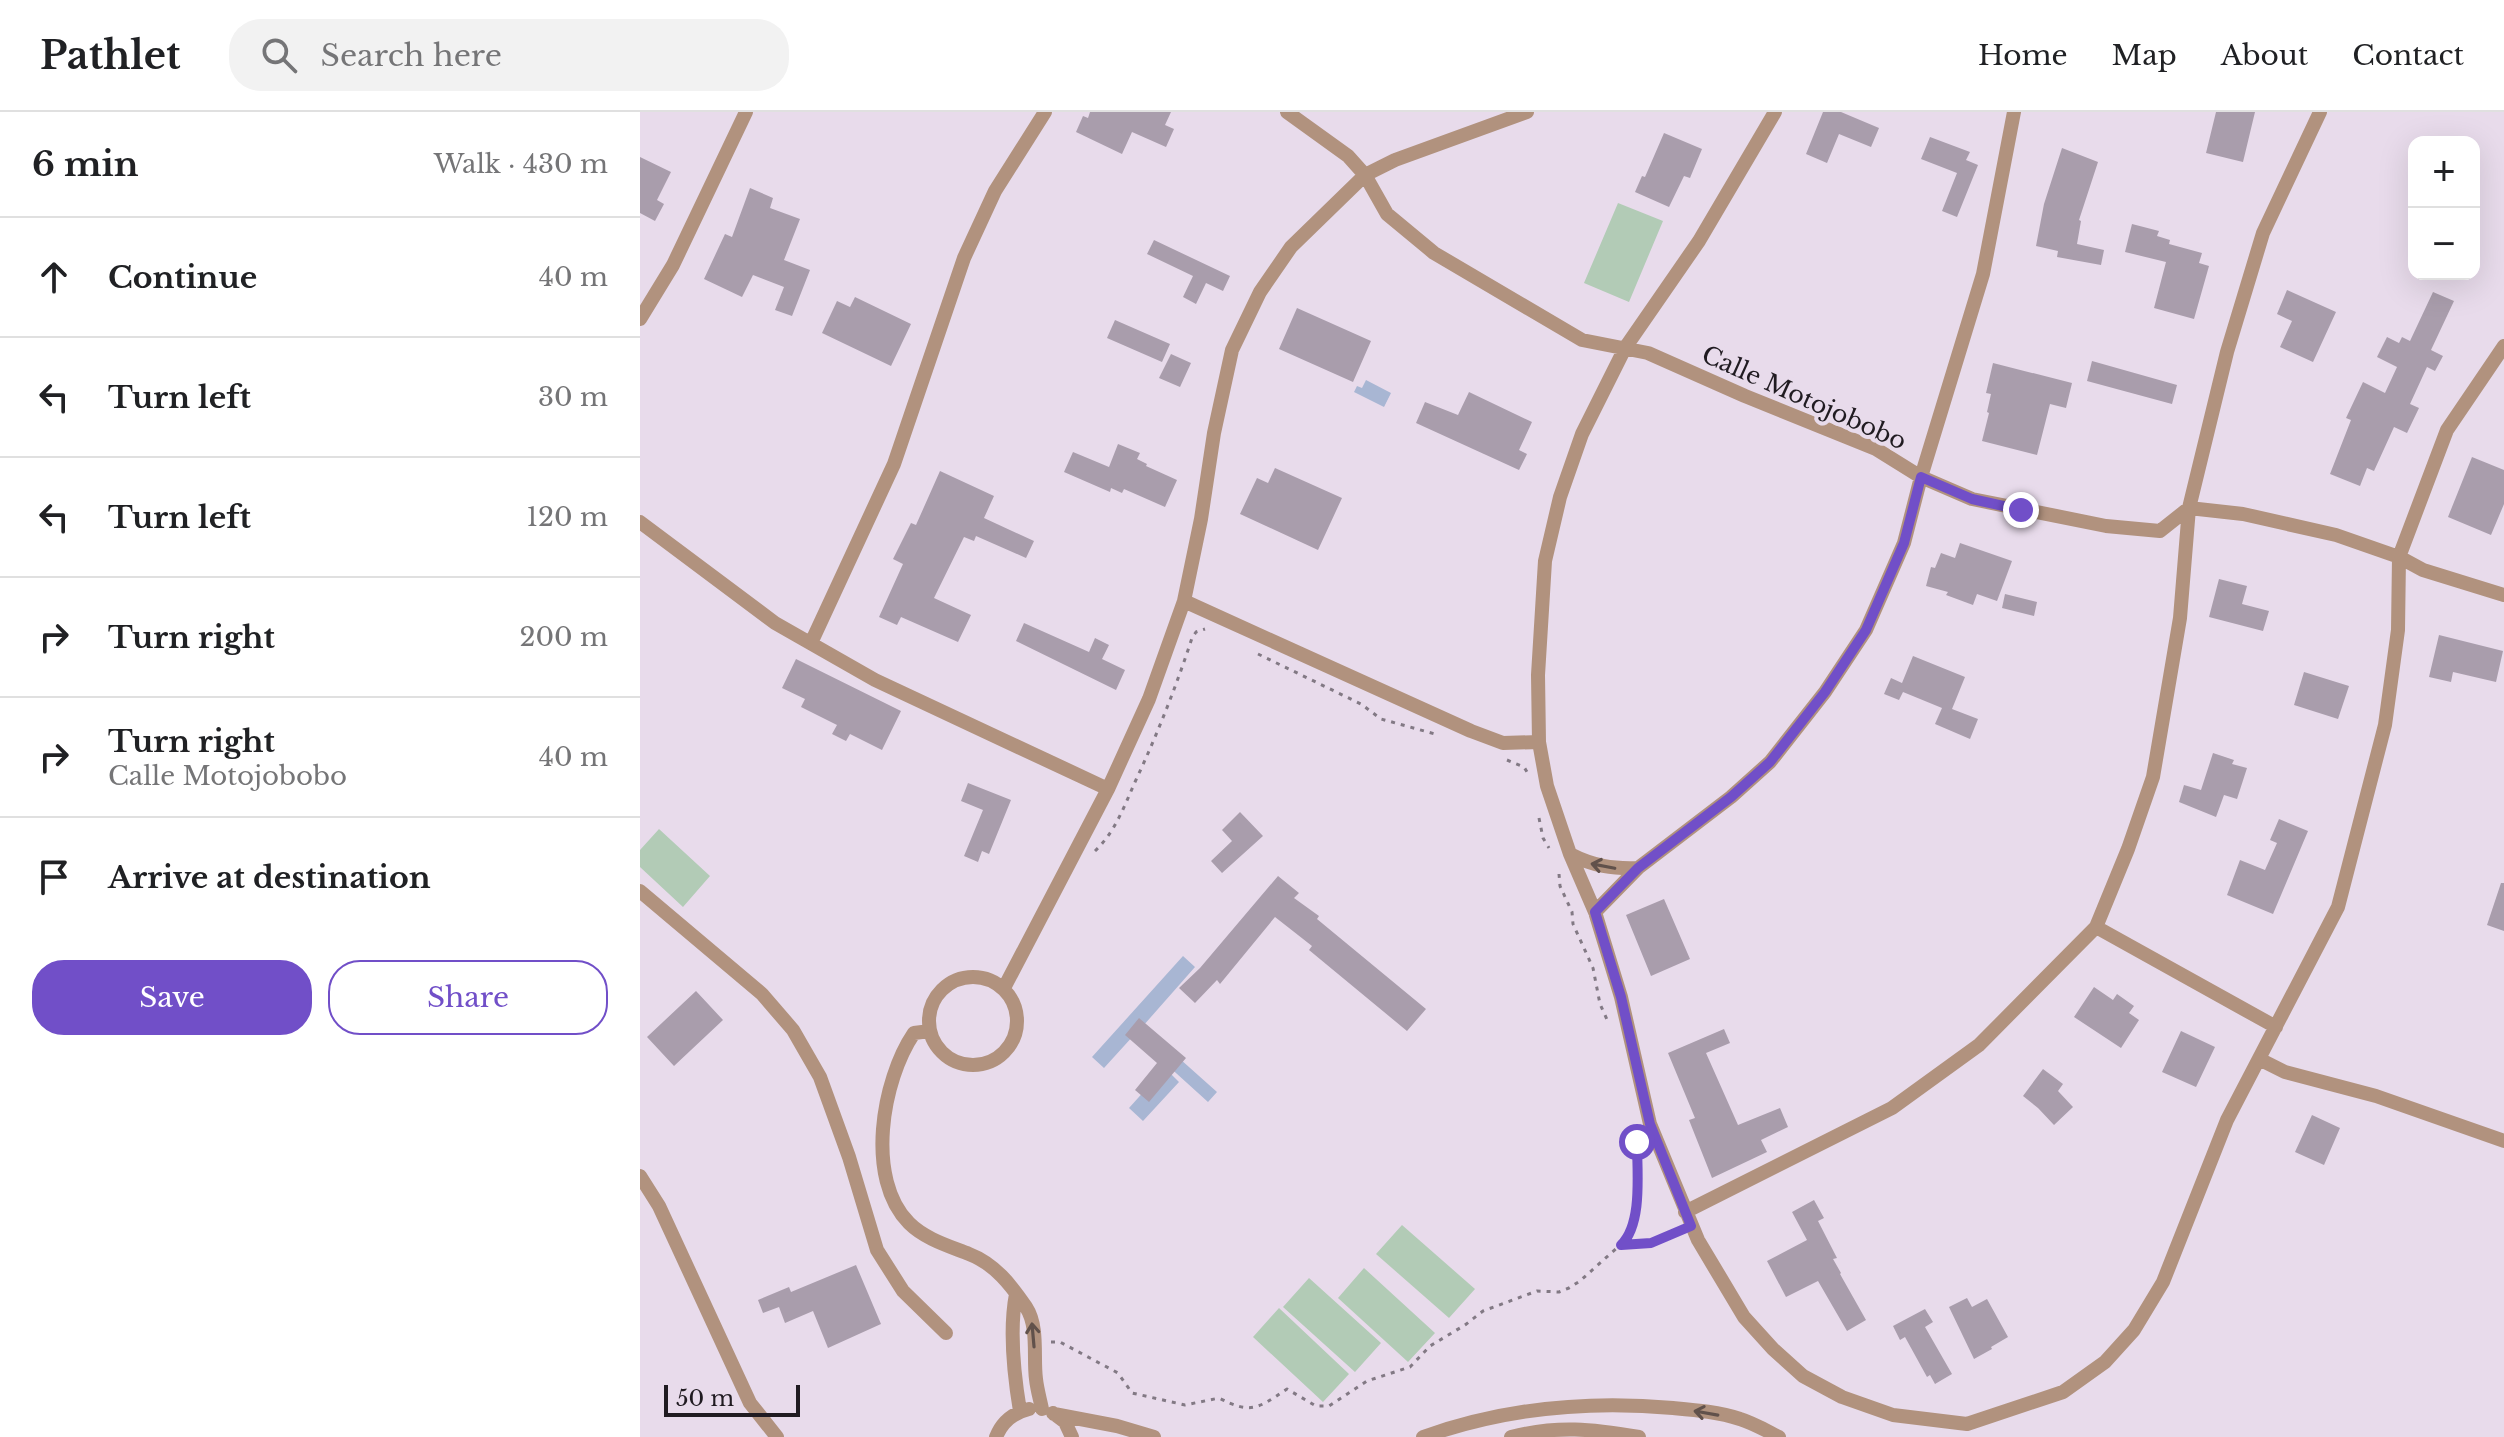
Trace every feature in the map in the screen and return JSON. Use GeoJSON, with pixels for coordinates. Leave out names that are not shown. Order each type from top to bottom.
{"type":"FeatureCollection","features":[{"type":"Feature","properties":{"kind":"street"},"geometry":{"type":"LineString","coordinates":[[640,319],[673,265],[746,112]]}},
{"type":"Feature","properties":{"kind":"street"},"geometry":{"type":"LineString","coordinates":[[811,643],[894,464],[964,258],[995,191],[1045,112]]}},
{"type":"Feature","properties":{"kind":"street","name":"Calle Motojobobo"},"geometry":{"type":"LineString","coordinates":[[1287,112],[1348,156],[1365,175],[1387,214],[1434,253],[1582,340],[1648,353],[1876,449],[1921,477],[1972,499],[2106,526],[2160,531],[2189,508]]}},
{"type":"Feature","properties":{"kind":"street"},"geometry":{"type":"LineString","coordinates":[[1004,988],[1108,789],[1149,699],[1184,601],[1232,350],[1260,292],[1291,247],[1365,175],[1395,160],[1527,112]]}},
{"type":"Feature","properties":{"kind":"street"},"geometry":{"type":"LineString","coordinates":[[1775,112],[1699,241],[1625,348],[1582,434],[1560,497],[1545,561],[1538,675],[1539,742],[1547,786],[1570,854],[1595,912],[1621,997],[1650,1124],[1688,1219],[1744,1317],[1773,1349],[1803,1376],[1842,1397],[1893,1415],[1967,1424],[2063,1392],[2105,1362],[2134,1330],[2163,1282],[2227,1120],[2261,1060],[2338,907],[2385,725],[2398,630],[2399,557],[2447,430],[2504,346]]}},
{"type":"Feature","properties":{"kind":"street"},"geometry":{"type":"LineString","coordinates":[[1595,912],[1638,868],[1719,807],[1770,762],[1825,692],[1866,630],[1904,543],[1983,274],[2014,112]]}},
{"type":"Feature","properties":{"kind":"street"},"geometry":{"type":"LineString","coordinates":[[1688,1219],[1892,1108],[1979,1045],[2096,927],[2153,777],[2180,618],[2189,508],[2227,352],[2263,233],[2320,112]]}},
{"type":"Feature","properties":{"kind":"street"},"geometry":{"type":"LineString","coordinates":[[2189,508],[2243,514],[2336,535],[2399,557],[2423,570],[2504,595]]}},
{"type":"Feature","properties":{"kind":"street"},"geometry":{"type":"LineString","coordinates":[[640,522],[775,623],[875,680],[1108,789]]}},
{"type":"Feature","properties":{"kind":"street"},"geometry":{"type":"LineString","coordinates":[[1184,601],[1471,731],[1503,743],[1539,742]]}},
{"type":"Feature","properties":{"kind":"street"},"geometry":{"type":"LineString","coordinates":[[1570,854],[1600,866],[1638,868]]}},
{"type":"Feature","properties":{"kind":"street"},"geometry":{"type":"LineString","coordinates":[[640,891],[762,994],[793,1030],[820,1077],[877,1250],[903,1291],[946,1333]]}},
{"type":"Feature","properties":{"kind":"street"},"geometry":{"type":"LineString","coordinates":[[2096,927],[2276,1027]]}},
{"type":"Feature","properties":{"kind":"street"},"geometry":{"type":"LineString","coordinates":[[973,976],[990,979],[1004,988],[1014,1003],[1018,1020],[1015,1037],[1005,1052],[990,1062],[973,1066],[956,1063],[942,1053],[930,1031],[928,1021],[932,1004],[941,989],[956,979],[973,976]]}},
{"type":"Feature","properties":{"kind":"street"},"geometry":{"type":"LineString","coordinates":[[930,1031],[914,1033],[890,1084],[885,1108],[887,1184],[910,1224],[947,1246],[971,1254],[1006,1279],[1032,1319],[1036,1380],[1048,1412],[1065,1422],[1072,1437]]}},
{"type":"Feature","properties":{"kind":"street"},"geometry":{"type":"LineString","coordinates":[[2261,1060],[2285,1072],[2376,1096],[2504,1141]]}},
{"type":"Feature","properties":{"kind":"street"},"geometry":{"type":"LineString","coordinates":[[640,1176],[659,1206],[750,1403],[777,1437]]}},
{"type":"Feature","properties":{"kind":"street"},"geometry":{"type":"LineString","coordinates":[[859,1190],[887,1184]]}},
{"type":"Feature","properties":{"kind":"street"},"geometry":{"type":"LineString","coordinates":[[1016,1294],[1012,1315],[1020,1411]]}},
{"type":"Feature","properties":{"kind":"street"},"geometry":{"type":"LineString","coordinates":[[1423,1437],[1516,1411],[1573,1404],[1631,1404],[1740,1419],[1779,1437]]}},
{"type":"Feature","properties":{"kind":"street"},"geometry":{"type":"LineString","coordinates":[[996,1437],[1002,1425],[1020,1411],[1048,1412],[1154,1437]]}},
{"type":"Feature","properties":{"kind":"street"},"geometry":{"type":"LineString","coordinates":[[1511,1437],[1543,1429],[1598,1430],[1639,1437]]}},
{"type":"Feature","properties":{"kind":"path"},"geometry":{"type":"LineString","coordinates":[[1089,857],[1112,832],[1166,713],[1192,638],[1196,632],[1208,629]]}},
{"type":"Feature","properties":{"kind":"path"},"geometry":{"type":"LineString","coordinates":[[1253,651],[1361,704],[1374,716],[1447,738]]}},
{"type":"Feature","properties":{"kind":"path"},"geometry":{"type":"LineString","coordinates":[[1501,758],[1524,767],[1530,780]]}},
{"type":"Feature","properties":{"kind":"path"},"geometry":{"type":"LineString","coordinates":[[1537,809],[1543,838],[1555,857]]}},
{"type":"Feature","properties":{"kind":"path"},"geometry":{"type":"LineString","coordinates":[[1558,866],[1560,886],[1570,904],[1573,924],[1593,968],[1598,997],[1612,1029]]}},
{"type":"Feature","properties":{"kind":"path"},"geometry":{"type":"LineString","coordinates":[[1034,1343],[1060,1342],[1118,1373],[1132,1393],[1168,1403],[1193,1405],[1219,1398],[1236,1407],[1250,1409],[1266,1404],[1287,1389],[1322,1408],[1329,1406],[1367,1381],[1410,1367],[1430,1346],[1483,1311],[1537,1291],[1559,1292],[1569,1288],[1621,1245],[1629,1237],[1635,1218],[1636,1128]]}},
{"type":"Feature","properties":{"kind":"path"},"geometry":{"type":"LineString","coordinates":[[1621,1245],[1651,1243],[1688,1219]]}},
{"type":"Feature","properties":{"kind":"green space"},"geometry":{"type":"Polygon","coordinates":[[[1618,203],[1663,221],[1629,302],[1584,283],[1618,203]]]}},
{"type":"Feature","properties":{"kind":"green space"},"geometry":{"type":"Polygon","coordinates":[[[659,829],[710,876],[683,907],[640,867],[640,850],[659,829]]]}},
{"type":"Feature","properties":{"kind":"green space"},"geometry":{"type":"Polygon","coordinates":[[[1402,1225],[1475,1289],[1449,1318],[1376,1254],[1402,1225]]]}},
{"type":"Feature","properties":{"kind":"green space"},"geometry":{"type":"Polygon","coordinates":[[[1364,1268],[1435,1333],[1408,1362],[1338,1298],[1364,1268]]]}},
{"type":"Feature","properties":{"kind":"green space"},"geometry":{"type":"Polygon","coordinates":[[[1309,1278],[1381,1343],[1355,1372],[1283,1307],[1309,1278]]]}},
{"type":"Feature","properties":{"kind":"green space"},"geometry":{"type":"Polygon","coordinates":[[[1279,1308],[1349,1374],[1323,1402],[1253,1337],[1279,1308]]]}},
{"type":"Feature","properties":{"kind":"water"},"geometry":{"type":"Polygon","coordinates":[[[1366,380],[1391,393],[1384,407],[1354,392],[1357,386],[1362,388],[1366,380]]]}},
{"type":"Feature","properties":{"kind":"water"},"geometry":{"type":"Polygon","coordinates":[[[1183,956],[1195,967],[1143,1026],[1217,1092],[1208,1102],[1134,1035],[1104,1068],[1092,1057],[1183,956]]]}},
{"type":"Feature","properties":{"kind":"water"},"geometry":{"type":"Polygon","coordinates":[[[1165,1068],[1179,1082],[1143,1121],[1129,1108],[1165,1068]]]}},
{"type":"Feature","properties":{"kind":"building"},"geometry":{"type":"Polygon","coordinates":[[[1090,112],[1171,112],[1165,125],[1174,129],[1166,147],[1132,132],[1122,154],[1076,132],[1083,116],[1088,118],[1090,112]]]}},
{"type":"Feature","properties":{"kind":"building"},"geometry":{"type":"Polygon","coordinates":[[[1823,112],[1841,112],[1879,128],[1871,147],[1839,134],[1827,163],[1806,154],[1823,112]]]}},
{"type":"Feature","properties":{"kind":"building"},"geometry":{"type":"Polygon","coordinates":[[[2216,112],[2255,112],[2243,162],[2206,153],[2216,112]]]}},
{"type":"Feature","properties":{"kind":"building"},"geometry":{"type":"Polygon","coordinates":[[[1664,133],[1702,149],[1690,178],[1684,176],[1669,207],[1635,192],[1664,133]]]}},
{"type":"Feature","properties":{"kind":"building"},"geometry":{"type":"Polygon","coordinates":[[[1930,137],[1970,152],[1966,160],[1978,165],[1957,217],[1942,211],[1957,173],[1921,159],[1930,137]]]}},
{"type":"Feature","properties":{"kind":"building"},"geometry":{"type":"Polygon","coordinates":[[[2062,148],[2098,162],[2079,220],[2077,244],[2104,250],[2101,265],[2057,257],[2058,251],[2036,246],[2044,204],[2062,148]]]}},
{"type":"Feature","properties":{"kind":"building"},"geometry":{"type":"Polygon","coordinates":[[[640,157],[671,172],[657,200],[664,204],[655,221],[640,213],[640,157]]]}},
{"type":"Feature","properties":{"kind":"building"},"geometry":{"type":"Polygon","coordinates":[[[750,188],[773,198],[770,208],[800,219],[784,260],[810,270],[792,316],[775,310],[784,287],[753,275],[742,297],[704,279],[725,234],[732,237],[750,188]]]}},
{"type":"Feature","properties":{"kind":"building"},"geometry":{"type":"Polygon","coordinates":[[[2132,224],[2159,231],[2157,236],[2170,240],[2169,244],[2202,253],[2199,263],[2209,266],[2194,319],[2154,308],[2166,262],[2125,252],[2132,224]]]}},
{"type":"Feature","properties":{"kind":"building"},"geometry":{"type":"Polygon","coordinates":[[[1154,240],[1230,276],[1223,291],[1206,283],[1196,304],[1183,297],[1193,276],[1147,254],[1154,240]]]}},
{"type":"Feature","properties":{"kind":"building"},"geometry":{"type":"Polygon","coordinates":[[[2287,290],[2336,312],[2313,362],[2280,347],[2292,321],[2277,314],[2287,290]]]}},
{"type":"Feature","properties":{"kind":"building"},"geometry":{"type":"Polygon","coordinates":[[[2433,292],[2454,301],[2431,350],[2443,356],[2435,371],[2427,367],[2410,404],[2419,408],[2407,433],[2394,427],[2374,471],[2367,468],[2360,486],[2330,474],[2351,420],[2346,418],[2363,382],[2385,393],[2397,367],[2377,357],[2387,337],[2399,343],[2402,337],[2410,341],[2433,292]]]}},
{"type":"Feature","properties":{"kind":"building"},"geometry":{"type":"Polygon","coordinates":[[[855,297],[911,324],[891,366],[822,333],[837,301],[850,307],[855,297]]]}},
{"type":"Feature","properties":{"kind":"building"},"geometry":{"type":"Polygon","coordinates":[[[1297,308],[1371,341],[1353,382],[1279,349],[1297,308]]]}},
{"type":"Feature","properties":{"kind":"building"},"geometry":{"type":"Polygon","coordinates":[[[1115,320],[1170,344],[1162,362],[1107,338],[1115,320]]]}},
{"type":"Feature","properties":{"kind":"building"},"geometry":{"type":"Polygon","coordinates":[[[1171,354],[1191,363],[1180,387],[1159,378],[1171,354]]]}},
{"type":"Feature","properties":{"kind":"building"},"geometry":{"type":"Polygon","coordinates":[[[2092,361],[2177,385],[2172,404],[2087,381],[2092,361]]]}},
{"type":"Feature","properties":{"kind":"building"},"geometry":{"type":"Polygon","coordinates":[[[1993,363],[2072,383],[2066,408],[2050,404],[2037,455],[1982,441],[1989,413],[1991,394],[1986,393],[1993,363]]]}},
{"type":"Feature","properties":{"kind":"building"},"geometry":{"type":"Polygon","coordinates":[[[1469,392],[1532,422],[1519,450],[1527,454],[1519,470],[1416,423],[1425,402],[1458,415],[1469,392]]]}},
{"type":"Feature","properties":{"kind":"building"},"geometry":{"type":"Polygon","coordinates":[[[1118,444],[1140,453],[1137,459],[1146,466],[1177,480],[1165,507],[1124,489],[1122,493],[1111,488],[1110,492],[1064,472],[1073,452],[1109,467],[1118,444]]]}},
{"type":"Feature","properties":{"kind":"building"},"geometry":{"type":"Polygon","coordinates":[[[2472,457],[2504,470],[2504,504],[2491,535],[2448,517],[2472,457]]]}},
{"type":"Feature","properties":{"kind":"building"},"geometry":{"type":"Polygon","coordinates":[[[1275,468],[1342,498],[1318,550],[1240,514],[1257,478],[1268,483],[1275,468]]]}},
{"type":"Feature","properties":{"kind":"building"},"geometry":{"type":"Polygon","coordinates":[[[940,471],[994,496],[984,518],[1034,541],[1026,558],[976,536],[974,541],[964,537],[934,598],[971,615],[958,642],[901,617],[897,625],[879,617],[903,564],[893,559],[911,523],[916,525],[940,471]]]}},
{"type":"Feature","properties":{"kind":"building"},"geometry":{"type":"Polygon","coordinates":[[[1960,543],[2012,561],[1997,601],[1977,594],[1973,605],[1946,595],[1948,592],[1926,586],[1931,567],[1935,568],[1941,553],[1955,558],[1960,543]]]}},
{"type":"Feature","properties":{"kind":"building"},"geometry":{"type":"Polygon","coordinates":[[[2219,579],[2247,586],[2242,604],[2269,611],[2263,631],[2209,617],[2219,579]]]}},
{"type":"Feature","properties":{"kind":"building"},"geometry":{"type":"Polygon","coordinates":[[[2005,594],[2037,602],[2034,616],[2002,608],[2005,594]]]}},
{"type":"Feature","properties":{"kind":"building"},"geometry":{"type":"Polygon","coordinates":[[[1024,623],[1089,652],[1095,638],[1109,645],[1102,659],[1125,670],[1116,690],[1016,641],[1024,623]]]}},
{"type":"Feature","properties":{"kind":"building"},"geometry":{"type":"Polygon","coordinates":[[[2439,635],[2503,651],[2496,682],[2453,672],[2451,682],[2429,677],[2439,635]]]}},
{"type":"Feature","properties":{"kind":"building"},"geometry":{"type":"Polygon","coordinates":[[[1913,656],[1965,677],[1952,709],[1978,719],[1970,739],[1935,724],[1942,708],[1903,692],[1899,700],[1884,694],[1891,678],[1902,683],[1913,656]]]}},
{"type":"Feature","properties":{"kind":"building"},"geometry":{"type":"Polygon","coordinates":[[[796,659],[901,711],[882,750],[850,734],[846,741],[832,734],[837,725],[801,707],[805,699],[782,688],[796,659]]]}},
{"type":"Feature","properties":{"kind":"building"},"geometry":{"type":"Polygon","coordinates":[[[2304,672],[2349,686],[2338,719],[2294,705],[2304,672]]]}},
{"type":"Feature","properties":{"kind":"building"},"geometry":{"type":"Polygon","coordinates":[[[2213,753],[2247,768],[2237,799],[2224,795],[2216,817],[2179,802],[2184,785],[2201,790],[2213,753]]]}},
{"type":"Feature","properties":{"kind":"building"},"geometry":{"type":"Polygon","coordinates":[[[968,783],[1011,800],[989,854],[982,851],[978,862],[964,856],[983,810],[961,801],[968,783]]]}},
{"type":"Feature","properties":{"kind":"building"},"geometry":{"type":"Polygon","coordinates":[[[1240,812],[1263,836],[1222,873],[1211,861],[1232,841],[1222,830],[1240,812]]]}},
{"type":"Feature","properties":{"kind":"building"},"geometry":{"type":"Polygon","coordinates":[[[2279,819],[2308,831],[2273,914],[2227,895],[2240,860],[2265,870],[2277,843],[2270,840],[2279,819]]]}},
{"type":"Feature","properties":{"kind":"building"},"geometry":{"type":"Polygon","coordinates":[[[1278,876],[1299,893],[1294,898],[1319,916],[1317,919],[1426,1009],[1407,1031],[1309,950],[1312,946],[1275,917],[1220,984],[1217,980],[1195,1003],[1179,988],[1200,968],[1278,876]]]}},
{"type":"Feature","properties":{"kind":"building"},"geometry":{"type":"Polygon","coordinates":[[[2501,883],[2504,883],[2504,931],[2487,925],[2501,883]]]}},
{"type":"Feature","properties":{"kind":"building"},"geometry":{"type":"Polygon","coordinates":[[[1664,899],[1690,959],[1651,976],[1626,915],[1664,899]]]}},
{"type":"Feature","properties":{"kind":"building"},"geometry":{"type":"Polygon","coordinates":[[[2094,987],[2113,1000],[2117,994],[2134,1006],[2129,1013],[2139,1020],[2121,1048],[2074,1017],[2094,987]]]}},
{"type":"Feature","properties":{"kind":"building"},"geometry":{"type":"Polygon","coordinates":[[[696,991],[723,1020],[674,1066],[647,1037],[696,991]]]}},
{"type":"Feature","properties":{"kind":"building"},"geometry":{"type":"Polygon","coordinates":[[[1139,1018],[1186,1058],[1149,1102],[1135,1090],[1157,1063],[1125,1035],[1139,1018]]]}},
{"type":"Feature","properties":{"kind":"building"},"geometry":{"type":"Polygon","coordinates":[[[1724,1029],[1730,1043],[1706,1053],[1738,1125],[1780,1108],[1788,1127],[1761,1140],[1767,1152],[1712,1178],[1689,1120],[1695,1118],[1668,1053],[1724,1029]]]}},
{"type":"Feature","properties":{"kind":"building"},"geometry":{"type":"Polygon","coordinates":[[[2181,1031],[2215,1047],[2196,1087],[2162,1072],[2181,1031]]]}},
{"type":"Feature","properties":{"kind":"building"},"geometry":{"type":"Polygon","coordinates":[[[2043,1069],[2063,1084],[2058,1091],[2073,1107],[2054,1125],[2023,1096],[2043,1069]]]}},
{"type":"Feature","properties":{"kind":"building"},"geometry":{"type":"Polygon","coordinates":[[[2312,1115],[2340,1128],[2324,1165],[2295,1152],[2312,1115]]]}},
{"type":"Feature","properties":{"kind":"building"},"geometry":{"type":"Polygon","coordinates":[[[1814,1200],[1824,1218],[1818,1221],[1837,1258],[1833,1259],[1866,1320],[1847,1331],[1818,1281],[1786,1297],[1767,1261],[1807,1240],[1792,1212],[1814,1200]]]}},
{"type":"Feature","properties":{"kind":"building"},"geometry":{"type":"Polygon","coordinates":[[[856,1265],[881,1324],[828,1348],[813,1311],[785,1323],[779,1307],[763,1313],[758,1300],[789,1287],[791,1292],[856,1265]]]}},
{"type":"Feature","properties":{"kind":"building"},"geometry":{"type":"Polygon","coordinates":[[[1967,1298],[1972,1307],[1987,1299],[2008,1337],[1974,1359],[1949,1307],[1967,1298]]]}},
{"type":"Feature","properties":{"kind":"building"},"geometry":{"type":"Polygon","coordinates":[[[1925,1309],[1933,1322],[1925,1327],[1952,1374],[1935,1384],[1930,1375],[1927,1377],[1905,1337],[1900,1340],[1893,1326],[1925,1309]]]}},
{"type":"Feature","properties":{"kind":"route"},"geometry":{"type":"LineString","coordinates":[[1637,1142],[1635,1218],[1629,1237],[1621,1245],[1651,1243],[1691,1226],[1650,1124],[1621,997],[1595,912],[1638,868],[1695,826],[1770,762],[1825,692],[1866,630],[1904,543],[1921,477],[1972,499],[2021,510]]}}]}
